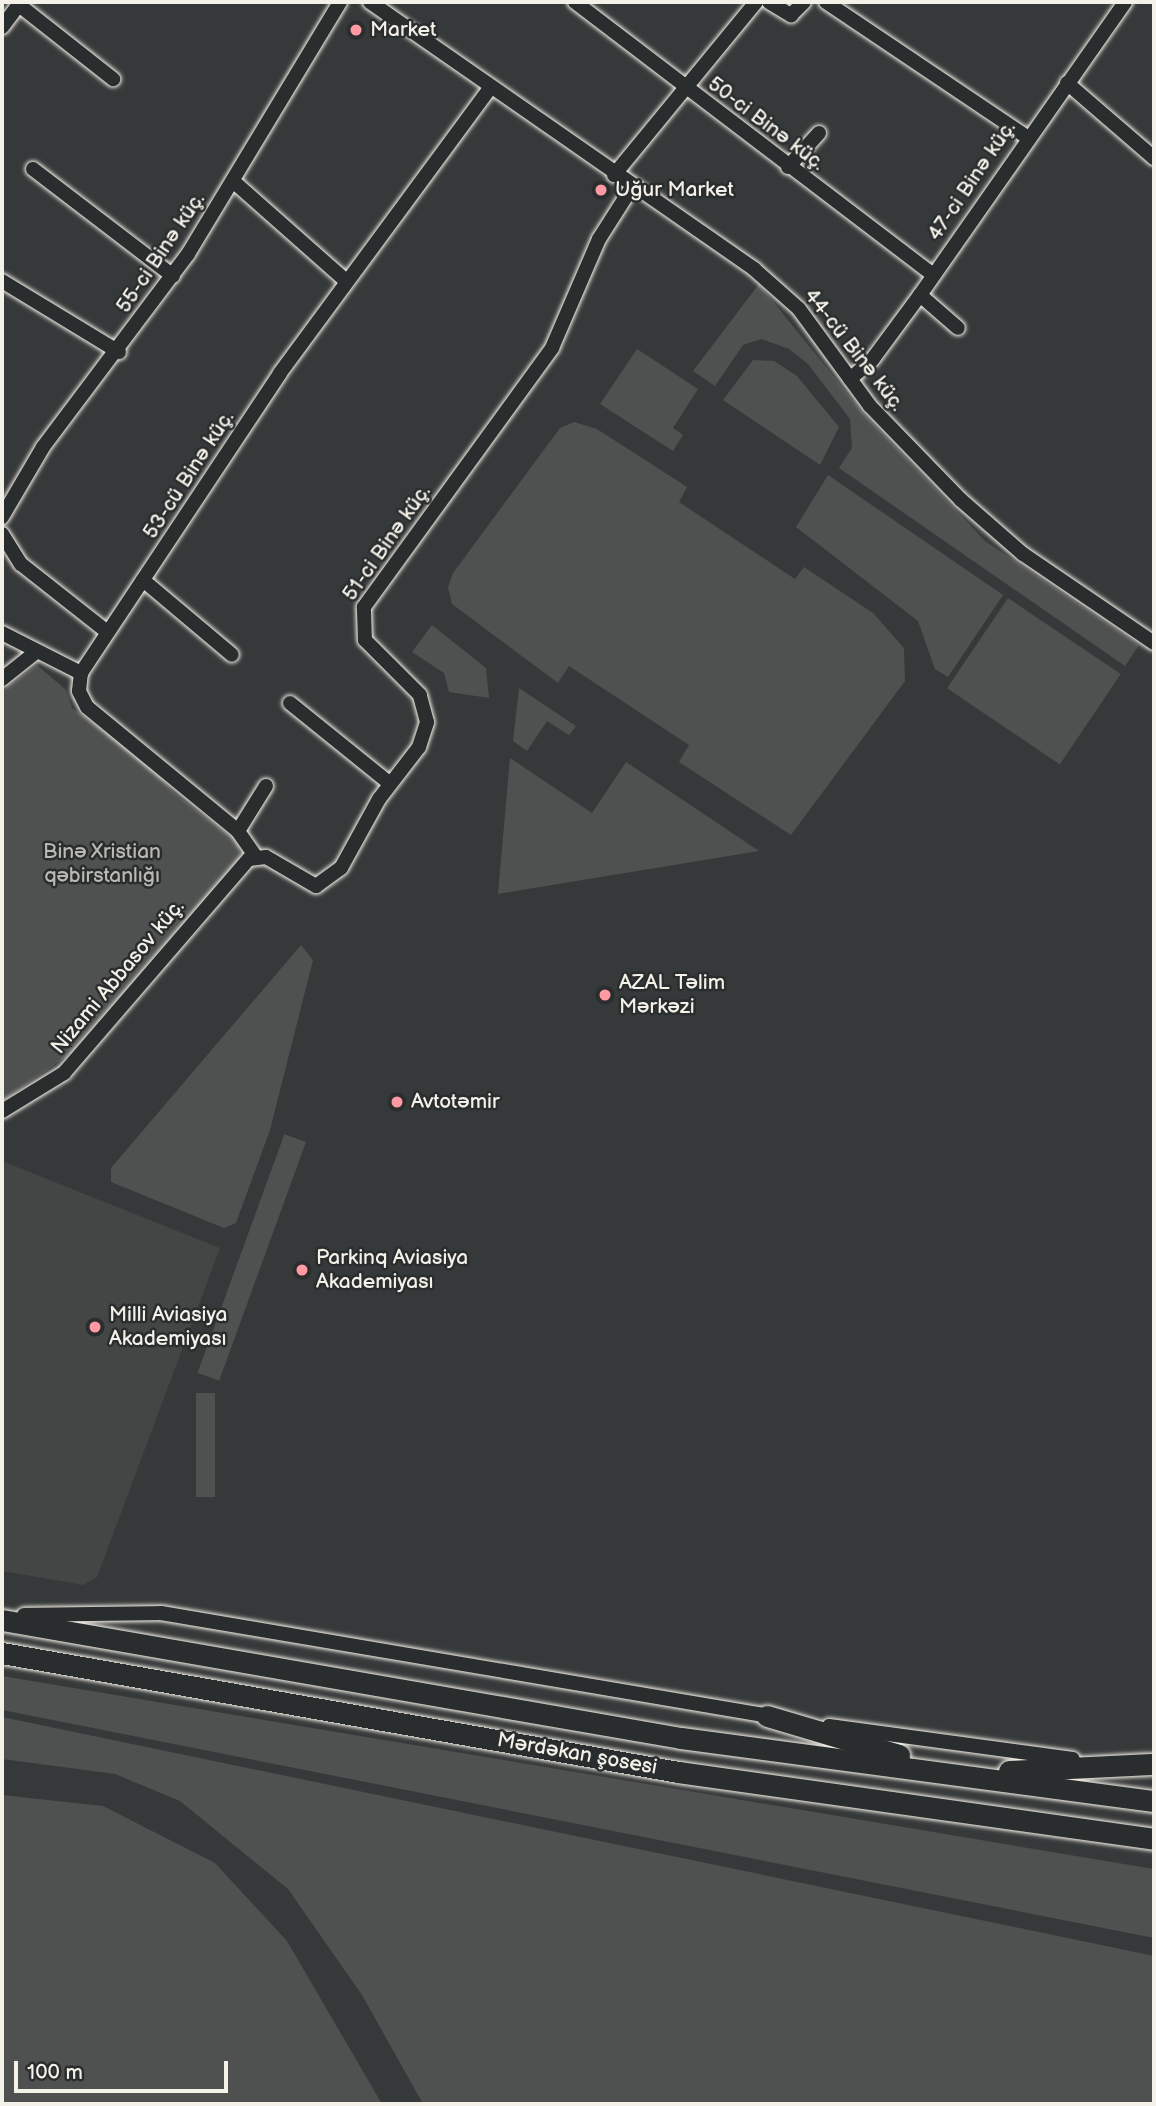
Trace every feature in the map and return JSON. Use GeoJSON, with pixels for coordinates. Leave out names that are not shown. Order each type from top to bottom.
{"type":"FeatureCollection","features":[{"type":"Feature","properties":{"kind":"highway","name":"Mərdəkan şosesi"},"geometry":{"type":"LineString","coordinates":[[2,1620],[681,1738],[1154,1801]]}},
{"type":"Feature","properties":{"kind":"highway","name":"Mərdəkan şosesi"},"geometry":{"type":"LineString","coordinates":[[2,1653],[678,1772],[1154,1839]]}},
{"type":"Feature","properties":{"kind":"highway"},"geometry":{"type":"LineString","coordinates":[[767,1716],[957,1773],[1152,1765]]}},
{"type":"Feature","properties":{"kind":"street","name":"55-ci Binə küç."},"geometry":{"type":"LineString","coordinates":[[2,517],[8,489],[119,352],[173,276],[340,2]]}},
{"type":"Feature","properties":{"kind":"street","name":"44-cü Binə küç."},"geometry":{"type":"LineString","coordinates":[[370,2],[785,295],[902,443],[983,522],[1154,643]]}},
{"type":"Feature","properties":{"kind":"street","name":"50-ci Binə küç."},"geometry":{"type":"LineString","coordinates":[[575,2],[933,275]]}},
{"type":"Feature","properties":{"kind":"street"},"geometry":{"type":"LineString","coordinates":[[614,175],[682,86],[755,2]]}},
{"type":"Feature","properties":{"kind":"street"},"geometry":{"type":"LineString","coordinates":[[769,2],[791,15],[804,2]]}},
{"type":"Feature","properties":{"kind":"street"},"geometry":{"type":"LineString","coordinates":[[826,2],[1027,137]]}},
{"type":"Feature","properties":{"kind":"street","name":"47-ci Binə küç."},"geometry":{"type":"LineString","coordinates":[[850,379],[872,360],[920,295],[1027,137],[1125,2]]}},
{"type":"Feature","properties":{"kind":"street"},"geometry":{"type":"LineString","coordinates":[[2,27],[20,3],[113,79]]}},
{"type":"Feature","properties":{"kind":"street"},"geometry":{"type":"LineString","coordinates":[[1067,83],[1154,158]]}},
{"type":"Feature","properties":{"kind":"street","name":"53-cü Binə küç."},"geometry":{"type":"LineString","coordinates":[[81,673],[105,630],[143,580],[346,281],[490,88]]}},
{"type":"Feature","properties":{"kind":"street"},"geometry":{"type":"LineString","coordinates":[[788,167],[819,134]]}},
{"type":"Feature","properties":{"kind":"street"},"geometry":{"type":"LineString","coordinates":[[33,169],[173,276]]}},
{"type":"Feature","properties":{"kind":"street"},"geometry":{"type":"LineString","coordinates":[[233,181],[346,281]]}},
{"type":"Feature","properties":{"kind":"street","name":"51-ci Binə küç."},"geometry":{"type":"LineString","coordinates":[[256,857],[323,885],[341,868],[390,783],[419,747],[426,706],[365,639],[364,607],[552,348],[599,239],[632,187]]}},
{"type":"Feature","properties":{"kind":"street"},"geometry":{"type":"LineString","coordinates":[[2,281],[119,352]]}},
{"type":"Feature","properties":{"kind":"street"},"geometry":{"type":"LineString","coordinates":[[920,295],[958,328]]}},
{"type":"Feature","properties":{"kind":"street"},"geometry":{"type":"LineString","coordinates":[[2,534],[21,564],[105,630]]}},
{"type":"Feature","properties":{"kind":"street"},"geometry":{"type":"LineString","coordinates":[[143,580],[232,655]]}},
{"type":"Feature","properties":{"kind":"street"},"geometry":{"type":"LineString","coordinates":[[2,633],[81,673],[79,691],[87,707],[238,831],[256,857]]}},
{"type":"Feature","properties":{"kind":"street"},"geometry":{"type":"LineString","coordinates":[[2,679],[36,652]]}},
{"type":"Feature","properties":{"kind":"street"},"geometry":{"type":"LineString","coordinates":[[290,703],[390,783]]}},
{"type":"Feature","properties":{"kind":"street"},"geometry":{"type":"LineString","coordinates":[[238,831],[266,786]]}},
{"type":"Feature","properties":{"kind":"street","name":"Nizami Abbasov küç."},"geometry":{"type":"LineString","coordinates":[[2,1111],[64,1073],[225,884],[256,857]]}},
{"type":"Feature","properties":{"kind":"street"},"geometry":{"type":"LineString","coordinates":[[2,1613],[161,1613],[767,1716],[991,1751],[1152,1765]]}},
{"type":"Feature","properties":{"kind":"shaded area","name":"Milli Aviasiya Akademiyası"},"geometry":{"type":"Polygon","coordinates":[[[2,1161],[220,1248],[97,1577],[83,1585],[2,1571],[2,1161]]]}},
{"type":"Feature","properties":{"kind":"green space"},"geometry":{"type":"Polygon","coordinates":[[[759,284],[863,413],[985,541],[1139,645],[1125,666],[839,468],[852,448],[850,419],[808,364],[789,349],[761,339],[743,345],[715,386],[693,371],[759,284]]]}},
{"type":"Feature","properties":{"kind":"green space"},"geometry":{"type":"Polygon","coordinates":[[[637,349],[698,389],[673,428],[683,435],[673,451],[600,404],[637,349]]]}},
{"type":"Feature","properties":{"kind":"green space"},"geometry":{"type":"Polygon","coordinates":[[[753,360],[774,361],[797,376],[839,427],[820,465],[723,400],[753,360]]]}},
{"type":"Feature","properties":{"kind":"green space"},"geometry":{"type":"Polygon","coordinates":[[[574,422],[597,429],[687,487],[679,502],[795,579],[804,567],[873,613],[904,648],[905,681],[791,835],[679,762],[689,745],[569,666],[558,683],[452,604],[448,587],[453,573],[560,428],[574,422]]]}},
{"type":"Feature","properties":{"kind":"green space"},"geometry":{"type":"Polygon","coordinates":[[[828,475],[1003,595],[948,677],[935,669],[918,621],[796,527],[828,475]]]}},
{"type":"Feature","properties":{"kind":"green space"},"geometry":{"type":"Polygon","coordinates":[[[1008,598],[1121,674],[1060,764],[947,688],[1008,598]]]}},
{"type":"Feature","properties":{"kind":"green space"},"geometry":{"type":"Polygon","coordinates":[[[432,625],[486,668],[489,698],[449,692],[444,673],[412,652],[432,625]]]}},
{"type":"Feature","properties":{"kind":"green space","name":"Binə Xristian qəbirstanlığı"},"geometry":{"type":"Polygon","coordinates":[[[37,665],[66,690],[72,708],[148,763],[174,793],[239,843],[240,858],[76,1050],[2,1101],[2,691],[37,665]]]}},
{"type":"Feature","properties":{"kind":"green space"},"geometry":{"type":"Polygon","coordinates":[[[519,688],[576,726],[569,735],[547,721],[527,751],[513,741],[519,688]]]}},
{"type":"Feature","properties":{"kind":"green space"},"geometry":{"type":"Polygon","coordinates":[[[510,758],[592,813],[626,762],[759,851],[498,894],[510,758]]]}},
{"type":"Feature","properties":{"kind":"green space"},"geometry":{"type":"Polygon","coordinates":[[[301,945],[313,960],[270,1130],[236,1223],[224,1228],[111,1182],[111,1168],[301,945]]]}},
{"type":"Feature","properties":{"kind":"green space"},"geometry":{"type":"Polygon","coordinates":[[[284,1134],[306,1142],[219,1381],[198,1373],[284,1134]]]}},
{"type":"Feature","properties":{"kind":"green space"},"geometry":{"type":"Polygon","coordinates":[[[196,1393],[215,1393],[215,1497],[196,1497],[196,1393]]]}},
{"type":"Feature","properties":{"kind":"green space"},"geometry":{"type":"Polygon","coordinates":[[[2,1676],[1154,1869],[1154,1938],[2,1710],[2,1676]]]}},
{"type":"Feature","properties":{"kind":"green space"},"geometry":{"type":"Polygon","coordinates":[[[2,1717],[1154,1956],[1154,2104],[423,2104],[362,1995],[288,1889],[180,1801],[115,1774],[2,1759],[2,1717]]]}},
{"type":"Feature","properties":{"kind":"green space"},"geometry":{"type":"Polygon","coordinates":[[[2,1795],[103,1806],[215,1863],[287,1941],[382,2104],[2,2104],[2,1795]]]}},
{"type":"Feature","properties":{"kind":"place","name":"Market"},"geometry":{"type":"Point","coordinates":[356,30]}},
{"type":"Feature","properties":{"kind":"place","name":"Uğur Market"},"geometry":{"type":"Point","coordinates":[601,190]}},
{"type":"Feature","properties":{"kind":"place","name":"AZAL Təlim Mərkəzi"},"geometry":{"type":"Point","coordinates":[605,995]}},
{"type":"Feature","properties":{"kind":"place","name":"Avtotəmir"},"geometry":{"type":"Point","coordinates":[397,1102]}},
{"type":"Feature","properties":{"kind":"place","name":"Parkinq Aviasiya Akademiyası"},"geometry":{"type":"Point","coordinates":[302,1270]}},
{"type":"Feature","properties":{"kind":"place","name":"Milli Aviasiya Akademiyası"},"geometry":{"type":"Point","coordinates":[95,1327]}}]}
